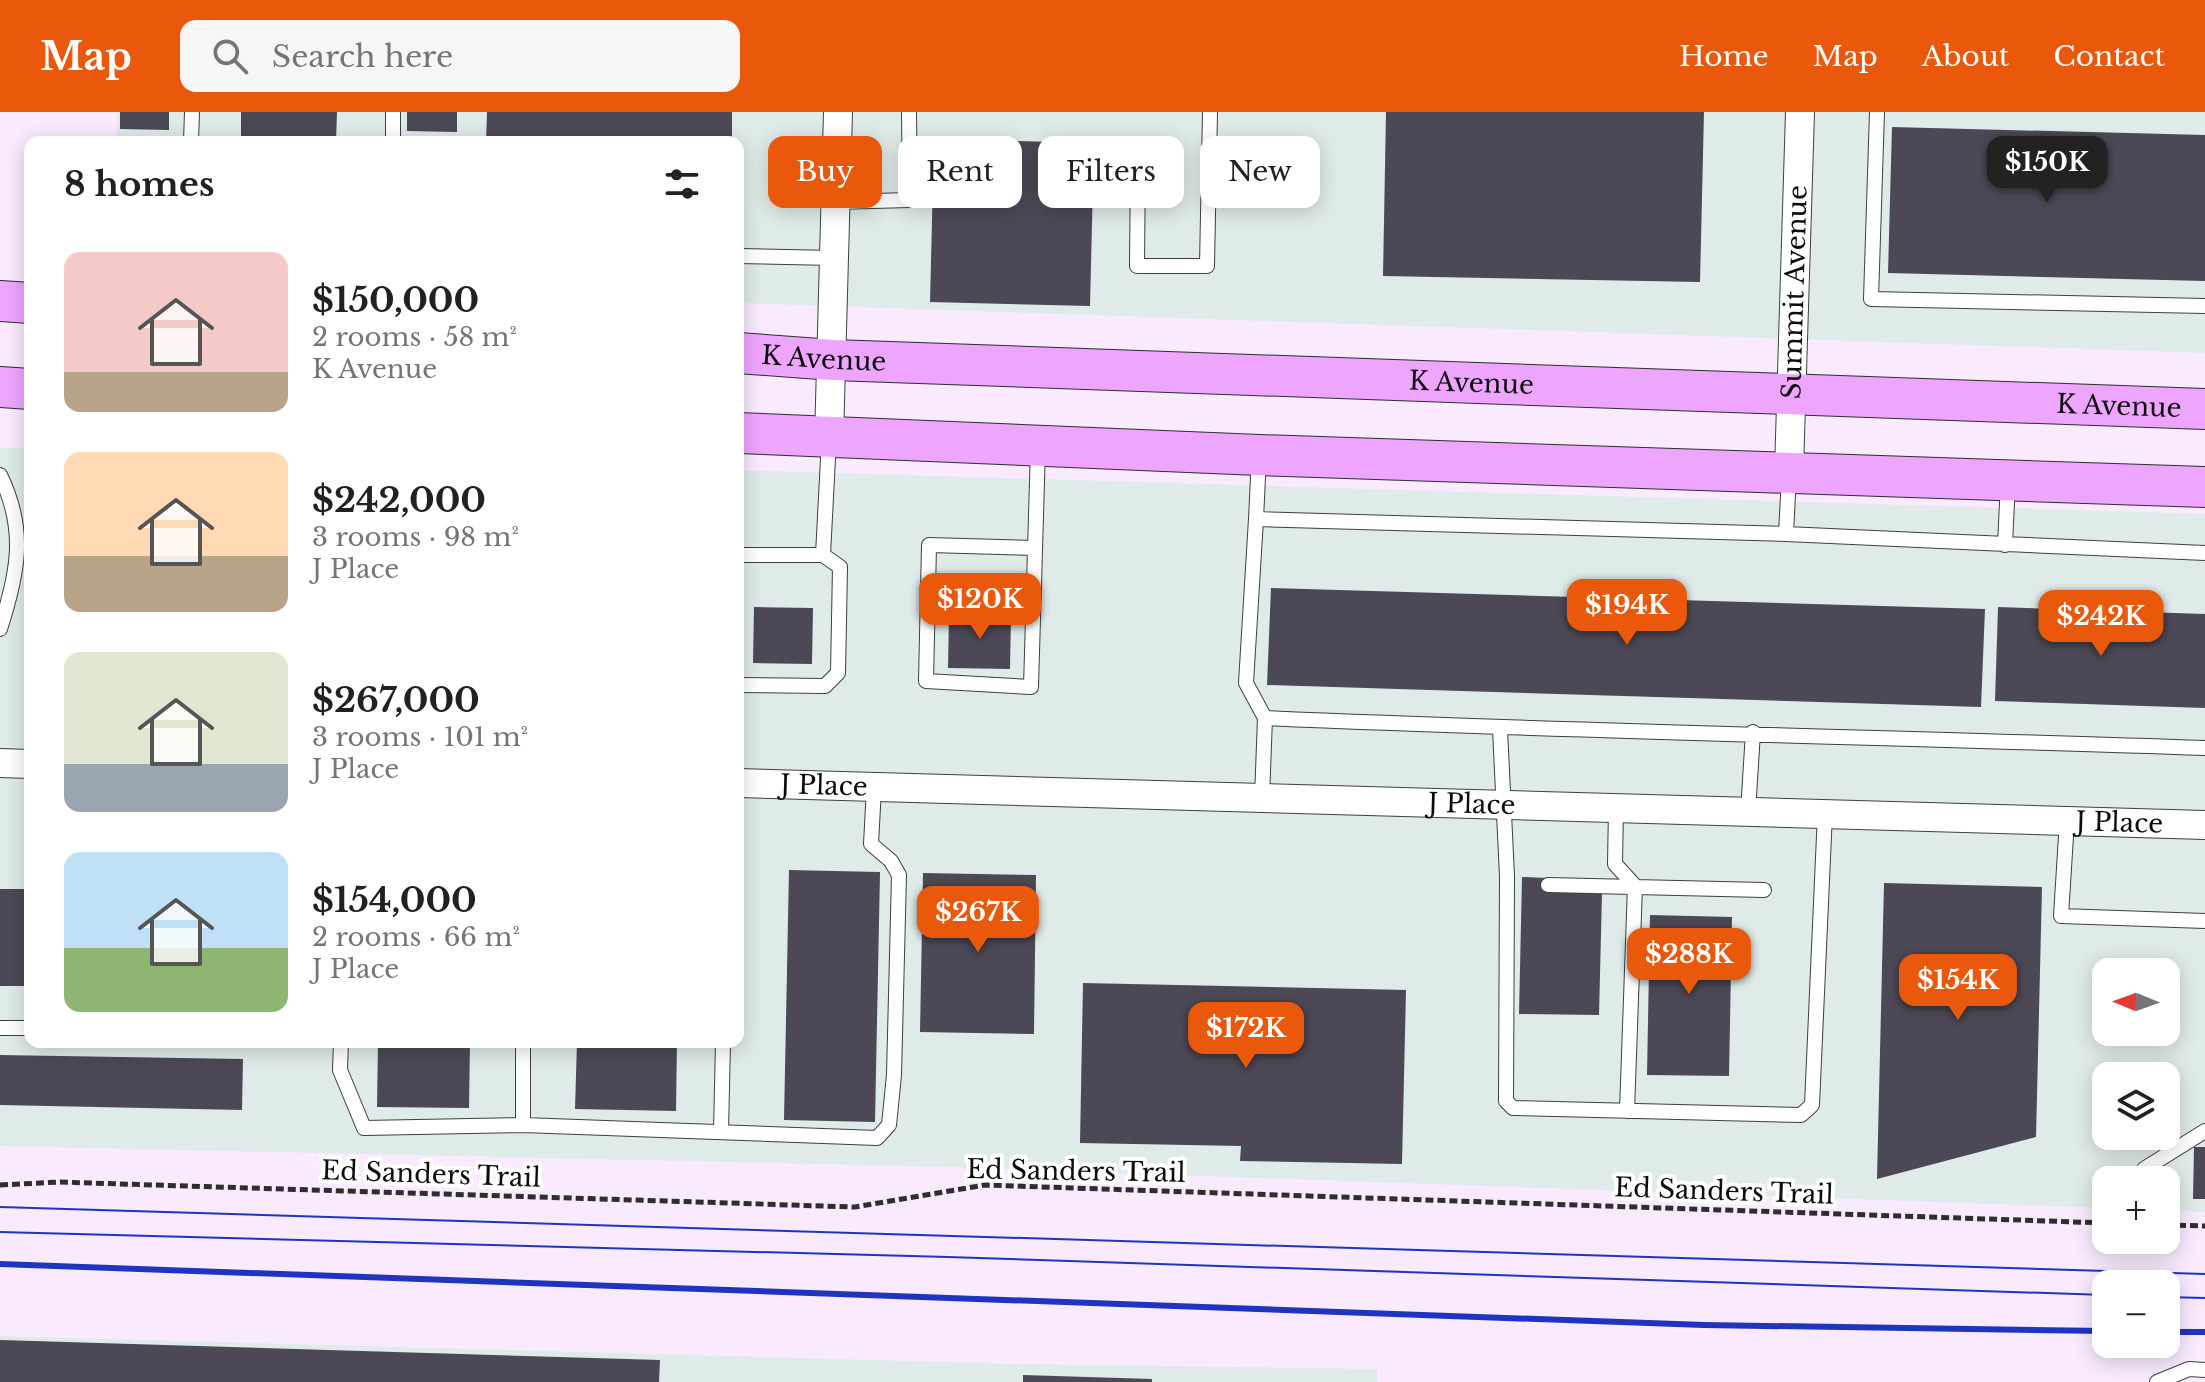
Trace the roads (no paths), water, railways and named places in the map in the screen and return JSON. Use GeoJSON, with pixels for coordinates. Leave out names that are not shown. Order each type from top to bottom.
{"type":"FeatureCollection","features":[{"type":"Feature","properties":{"kind":"main road"},"geometry":{"type":"LineString","coordinates":[[0,301],[24,303]]}},
{"type":"Feature","properties":{"kind":"main road","name":"K Avenue"},"geometry":{"type":"LineString","coordinates":[[744,353],[833,360],[2205,409]]}},
{"type":"Feature","properties":{"kind":"main road"},"geometry":{"type":"LineString","coordinates":[[0,387],[24,389]]}},
{"type":"Feature","properties":{"kind":"main road"},"geometry":{"type":"LineString","coordinates":[[744,433],[1038,447],[1789,470],[2205,487]]}},
{"type":"Feature","properties":{"kind":"street"},"geometry":{"type":"LineString","coordinates":[[837,136],[838,112]]}},
{"type":"Feature","properties":{"kind":"street","name":"Summit Avenue"},"geometry":{"type":"LineString","coordinates":[[1789,470],[1800,112]]}},
{"type":"Feature","properties":{"kind":"street"},"geometry":{"type":"LineString","coordinates":[[829,439],[836,208]]}},
{"type":"Feature","properties":{"kind":"street"},"geometry":{"type":"LineString","coordinates":[[0,763],[24,764]]}},
{"type":"Feature","properties":{"kind":"street","name":"J Place"},"geometry":{"type":"LineString","coordinates":[[744,783],[2205,825]]}},
{"type":"Feature","properties":{"kind":"lane"},"geometry":{"type":"LineString","coordinates":[[191,136],[192,112]]}},
{"type":"Feature","properties":{"kind":"lane"},"geometry":{"type":"LineString","coordinates":[[393,112],[393,136]]}},
{"type":"Feature","properties":{"kind":"lane"},"geometry":{"type":"LineString","coordinates":[[882,201],[910,200],[909,112]]}},
{"type":"Feature","properties":{"kind":"lane"},"geometry":{"type":"LineString","coordinates":[[1138,208],[1137,266],[1207,266],[1210,112]]}},
{"type":"Feature","properties":{"kind":"lane"},"geometry":{"type":"LineString","coordinates":[[1877,112],[1871,299],[2205,306]]}},
{"type":"Feature","properties":{"kind":"lane"},"geometry":{"type":"LineString","coordinates":[[744,256],[834,258]]}},
{"type":"Feature","properties":{"kind":"lane"},"geometry":{"type":"LineString","coordinates":[[823,555],[829,439]]}},
{"type":"Feature","properties":{"kind":"lane"},"geometry":{"type":"LineString","coordinates":[[1035,548],[929,545],[926,681],[1031,687],[1038,447]]}},
{"type":"Feature","properties":{"kind":"lane"},"geometry":{"type":"LineString","coordinates":[[1259,455],[1246,683],[1265,718],[1262,798]]}},
{"type":"Feature","properties":{"kind":"lane"},"geometry":{"type":"LineString","coordinates":[[1786,534],[1789,470]]}},
{"type":"Feature","properties":{"kind":"lane"},"geometry":{"type":"LineString","coordinates":[[0,475],[14,504],[17,567],[0,629]]}},
{"type":"Feature","properties":{"kind":"lane"},"geometry":{"type":"LineString","coordinates":[[2005,545],[2008,479]]}},
{"type":"Feature","properties":{"kind":"lane"},"geometry":{"type":"LineString","coordinates":[[1256,519],[1786,534],[2205,553]]}},
{"type":"Feature","properties":{"kind":"lane"},"geometry":{"type":"LineString","coordinates":[[744,555],[823,555],[840,567],[838,673],[825,686],[744,685]]}},
{"type":"Feature","properties":{"kind":"lane"},"geometry":{"type":"LineString","coordinates":[[1265,718],[1500,729],[1753,732],[2205,748]]}},
{"type":"Feature","properties":{"kind":"lane"},"geometry":{"type":"LineString","coordinates":[[1500,729],[1514,885],[1506,1101],[1513,1108],[1801,1115],[1812,1105],[1825,813]]}},
{"type":"Feature","properties":{"kind":"lane"},"geometry":{"type":"LineString","coordinates":[[1748,812],[1753,732]]}},
{"type":"Feature","properties":{"kind":"lane"},"geometry":{"type":"LineString","coordinates":[[341,1048],[340,1070],[364,1128],[523,1125],[877,1138],[889,1125],[894,1075],[899,875],[891,861],[871,844],[874,788]]}},
{"type":"Feature","properties":{"kind":"lane"},"geometry":{"type":"LineString","coordinates":[[1616,808],[1615,864],[1635,886],[1627,1111]]}},
{"type":"Feature","properties":{"kind":"lane"},"geometry":{"type":"LineString","coordinates":[[2067,820],[2061,916],[2205,921]]}},
{"type":"Feature","properties":{"kind":"lane"},"geometry":{"type":"LineString","coordinates":[[1548,885],[1764,890]]}},
{"type":"Feature","properties":{"kind":"lane"},"geometry":{"type":"LineString","coordinates":[[0,1028],[24,1028]]}},
{"type":"Feature","properties":{"kind":"lane"},"geometry":{"type":"LineString","coordinates":[[523,1048],[523,1125]]}},
{"type":"Feature","properties":{"kind":"lane"},"geometry":{"type":"LineString","coordinates":[[721,1132],[723,1048]]}},
{"type":"Feature","properties":{"kind":"lane"},"geometry":{"type":"LineString","coordinates":[[2149,1166],[2205,1131]]}},
{"type":"Feature","properties":{"kind":"lane"},"geometry":{"type":"LineString","coordinates":[[2157,1382],[2189,1369],[2205,1370]]}},
{"type":"Feature","properties":{"kind":"tram line"},"geometry":{"type":"LineString","coordinates":[[0,1207],[2205,1274]]}},
{"type":"Feature","properties":{"kind":"tram line"},"geometry":{"type":"LineString","coordinates":[[0,1232],[948,1257],[2092,1295]]}},
{"type":"Feature","properties":{"kind":"tram line"},"geometry":{"type":"LineString","coordinates":[[2180,1297],[2205,1298]]}},
{"type":"Feature","properties":{"kind":"railway"},"geometry":{"type":"LineString","coordinates":[[0,1264],[1704,1325],[2092,1331]]}},
{"type":"Feature","properties":{"kind":"railway"},"geometry":{"type":"LineString","coordinates":[[2180,1332],[2205,1332]]}}]}
